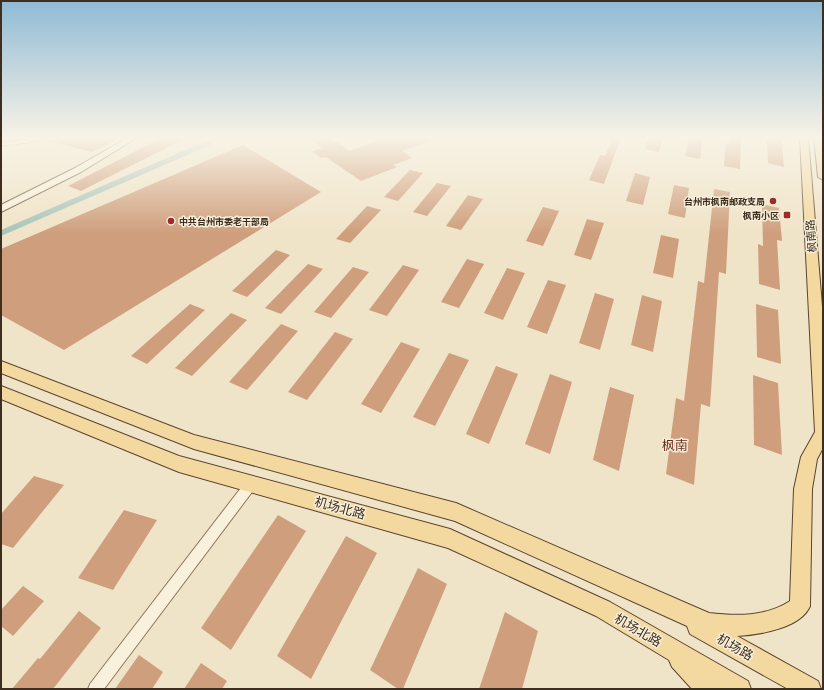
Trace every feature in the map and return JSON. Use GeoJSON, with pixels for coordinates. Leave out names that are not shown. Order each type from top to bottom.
{"type":"FeatureCollection","features":[{"type":"Feature","properties":{"kind":"main road"},"geometry":{"type":"LineString","coordinates":[[1,209],[79,169]]}},
{"type":"Feature","properties":{"kind":"main road","name":"枫南路"},"geometry":{"type":"LineString","coordinates":[[806,169],[823,432]]}},
{"type":"Feature","properties":{"kind":"main road"},"geometry":{"type":"LineString","coordinates":[[1,367],[194,442],[456,512],[660,604],[708,624],[730,626],[765,622],[792,613],[800,606],[803,489],[809,457],[823,432]]}},
{"type":"Feature","properties":{"kind":"main road","name":"机场北路"},"geometry":{"type":"LineString","coordinates":[[1,392],[179,464],[450,539],[603,609],[668,647]]}},
{"type":"Feature","properties":{"kind":"main road","name":"机场路"},"geometry":{"type":"LineString","coordinates":[[660,604],[810,689]]}},
{"type":"Feature","properties":{"kind":"main road"},"geometry":{"type":"LineString","coordinates":[[668,647],[707,689]]}},
{"type":"Feature","properties":{"kind":"main road"},"geometry":{"type":"LineString","coordinates":[[668,647],[740,689]]}},
{"type":"Feature","properties":{"kind":"street"},"geometry":{"type":"LineString","coordinates":[[95,689],[251,484]]}},
{"type":"Feature","properties":{"kind":"building"},"geometry":{"type":"Polygon","coordinates":[[[101,169],[124,169],[81,191],[68,186],[101,169]]]}},
{"type":"Feature","properties":{"kind":"building","name":"中共台州市委老干部局"},"geometry":{"type":"Polygon","coordinates":[[[187,169],[283,169],[321,192],[64,350],[1,315],[1,249],[187,169]]]}},
{"type":"Feature","properties":{"kind":"building"},"geometry":{"type":"Polygon","coordinates":[[[344,169],[391,169],[361,181],[344,169]]]}},
{"type":"Feature","properties":{"kind":"building"},"geometry":{"type":"Polygon","coordinates":[[[594,169],[609,169],[604,184],[589,180],[594,169]]]}},
{"type":"Feature","properties":{"kind":"building"},"geometry":{"type":"Polygon","coordinates":[[[410,170],[423,173],[398,201],[384,197],[410,170]]]}},
{"type":"Feature","properties":{"kind":"building"},"geometry":{"type":"Polygon","coordinates":[[[635,173],[650,177],[643,205],[626,201],[635,173]]]}},
{"type":"Feature","properties":{"kind":"building"},"geometry":{"type":"Polygon","coordinates":[[[437,183],[451,186],[427,216],[413,212],[437,183]]]}},
{"type":"Feature","properties":{"kind":"building"},"geometry":{"type":"Polygon","coordinates":[[[674,185],[689,188],[685,218],[668,214],[674,185]]]}},
{"type":"Feature","properties":{"kind":"building"},"geometry":{"type":"Polygon","coordinates":[[[714,189],[730,192],[726,274],[719,272],[710,407],[701,404],[694,485],[666,474],[676,398],[684,401],[698,281],[704,283],[714,189]]]}},
{"type":"Feature","properties":{"kind":"building"},"geometry":{"type":"Polygon","coordinates":[[[468,195],[483,199],[461,230],[446,226],[468,195]]]}},
{"type":"Feature","properties":{"kind":"building"},"geometry":{"type":"Polygon","coordinates":[[[762,204],[779,208],[782,241],[777,240],[780,290],[759,284],[758,244],[763,246],[762,204]]]}},
{"type":"Feature","properties":{"kind":"building"},"geometry":{"type":"Polygon","coordinates":[[[367,206],[381,210],[350,243],[336,239],[367,206]]]}},
{"type":"Feature","properties":{"kind":"building"},"geometry":{"type":"Polygon","coordinates":[[[543,207],[559,211],[543,246],[526,241],[543,207]]]}},
{"type":"Feature","properties":{"kind":"building"},"geometry":{"type":"Polygon","coordinates":[[[587,219],[604,223],[591,260],[574,255],[587,219]]]}},
{"type":"Feature","properties":{"kind":"building"},"geometry":{"type":"Polygon","coordinates":[[[661,235],[679,239],[673,278],[653,273],[661,235]]]}},
{"type":"Feature","properties":{"kind":"building"},"geometry":{"type":"Polygon","coordinates":[[[276,250],[290,255],[247,297],[232,291],[276,250]]]}},
{"type":"Feature","properties":{"kind":"building"},"geometry":{"type":"Polygon","coordinates":[[[467,259],[484,264],[459,308],[441,302],[467,259]]]}},
{"type":"Feature","properties":{"kind":"building"},"geometry":{"type":"Polygon","coordinates":[[[308,264],[323,269],[281,314],[265,308],[308,264]]]}},
{"type":"Feature","properties":{"kind":"building"},"geometry":{"type":"Polygon","coordinates":[[[403,265],[419,270],[387,316],[369,310],[403,265]]]}},
{"type":"Feature","properties":{"kind":"building"},"geometry":{"type":"Polygon","coordinates":[[[353,267],[369,272],[331,318],[314,312],[353,267]]]}},
{"type":"Feature","properties":{"kind":"building"},"geometry":{"type":"Polygon","coordinates":[[[507,268],[525,273],[503,320],[484,313],[507,268]]]}},
{"type":"Feature","properties":{"kind":"building"},"geometry":{"type":"Polygon","coordinates":[[[548,280],[566,285],[547,334],[527,327],[548,280]]]}},
{"type":"Feature","properties":{"kind":"building"},"geometry":{"type":"Polygon","coordinates":[[[595,293],[614,299],[600,350],[579,343],[595,293]]]}},
{"type":"Feature","properties":{"kind":"building"},"geometry":{"type":"Polygon","coordinates":[[[642,295],[662,301],[653,352],[631,345],[642,295]]]}},
{"type":"Feature","properties":{"kind":"building"},"geometry":{"type":"Polygon","coordinates":[[[190,304],[205,310],[147,364],[131,356],[190,304]]]}},
{"type":"Feature","properties":{"kind":"building"},"geometry":{"type":"Polygon","coordinates":[[[756,304],[778,310],[781,364],[757,357],[756,304]]]}},
{"type":"Feature","properties":{"kind":"building"},"geometry":{"type":"Polygon","coordinates":[[[231,313],[247,320],[192,376],[175,368],[231,313]]]}},
{"type":"Feature","properties":{"kind":"building"},"geometry":{"type":"Polygon","coordinates":[[[281,324],[298,331],[247,390],[229,382],[281,324]]]}},
{"type":"Feature","properties":{"kind":"building"},"geometry":{"type":"Polygon","coordinates":[[[335,332],[353,339],[307,400],[288,392],[335,332]]]}},
{"type":"Feature","properties":{"kind":"building"},"geometry":{"type":"Polygon","coordinates":[[[401,342],[420,349],[381,413],[361,404],[401,342]]]}},
{"type":"Feature","properties":{"kind":"building"},"geometry":{"type":"Polygon","coordinates":[[[449,353],[469,360],[435,426],[413,417],[449,353]]]}},
{"type":"Feature","properties":{"kind":"building"},"geometry":{"type":"Polygon","coordinates":[[[496,366],[518,374],[489,444],[466,434],[496,366]]]}},
{"type":"Feature","properties":{"kind":"building"},"geometry":{"type":"Polygon","coordinates":[[[550,374],[572,382],[550,454],[525,444],[550,374]]]}},
{"type":"Feature","properties":{"kind":"building"},"geometry":{"type":"Polygon","coordinates":[[[753,375],[778,383],[782,455],[754,445],[753,375]]]}},
{"type":"Feature","properties":{"kind":"building"},"geometry":{"type":"Polygon","coordinates":[[[610,387],[634,395],[619,471],[593,460],[610,387]]]}},
{"type":"Feature","properties":{"kind":"building"},"geometry":{"type":"Polygon","coordinates":[[[34,476],[64,485],[13,548],[1,544],[1,514],[34,476]]]}},
{"type":"Feature","properties":{"kind":"building"},"geometry":{"type":"Polygon","coordinates":[[[124,510],[157,520],[113,590],[78,578],[124,510]]]}},
{"type":"Feature","properties":{"kind":"building"},"geometry":{"type":"Polygon","coordinates":[[[278,515],[306,531],[231,650],[201,628],[278,515]]]}},
{"type":"Feature","properties":{"kind":"building"},"geometry":{"type":"Polygon","coordinates":[[[346,536],[377,553],[311,679],[277,656],[346,536]]]}},
{"type":"Feature","properties":{"kind":"building"},"geometry":{"type":"Polygon","coordinates":[[[418,568],[447,584],[403,689],[398,689],[370,670],[418,568]]]}},
{"type":"Feature","properties":{"kind":"building"},"geometry":{"type":"Polygon","coordinates":[[[23,586],[44,601],[13,636],[1,626],[1,610],[23,586]]]}},
{"type":"Feature","properties":{"kind":"building"},"geometry":{"type":"Polygon","coordinates":[[[79,611],[101,628],[53,689],[12,689],[38,658],[40,659],[79,611]]]}},
{"type":"Feature","properties":{"kind":"building"},"geometry":{"type":"Polygon","coordinates":[[[505,612],[538,631],[522,689],[479,689],[505,612]]]}},
{"type":"Feature","properties":{"kind":"building"},"geometry":{"type":"Polygon","coordinates":[[[139,655],[163,672],[152,689],[115,689],[139,655]]]}},
{"type":"Feature","properties":{"kind":"building"},"geometry":{"type":"Polygon","coordinates":[[[201,663],[227,681],[222,689],[184,689],[201,663]]]}},
{"type":"Feature","properties":{"kind":"waterway"},"geometry":{"type":"LineString","coordinates":[[1,233],[147,169]]}},
{"type":"Feature","properties":{"kind":"place","name":"台州市枫南邮政支局"},"geometry":{"type":"Point","coordinates":[773,201]}},
{"type":"Feature","properties":{"kind":"place","name":"枫南小区"},"geometry":{"type":"Point","coordinates":[787,215]}},
{"type":"Feature","properties":{"kind":"place","name":"中共台州市委老干部局"},"geometry":{"type":"Point","coordinates":[171,221]}},
{"type":"Feature","properties":{"kind":"district","name":"枫南"},"geometry":{"type":"Point","coordinates":[675,445]}}]}
